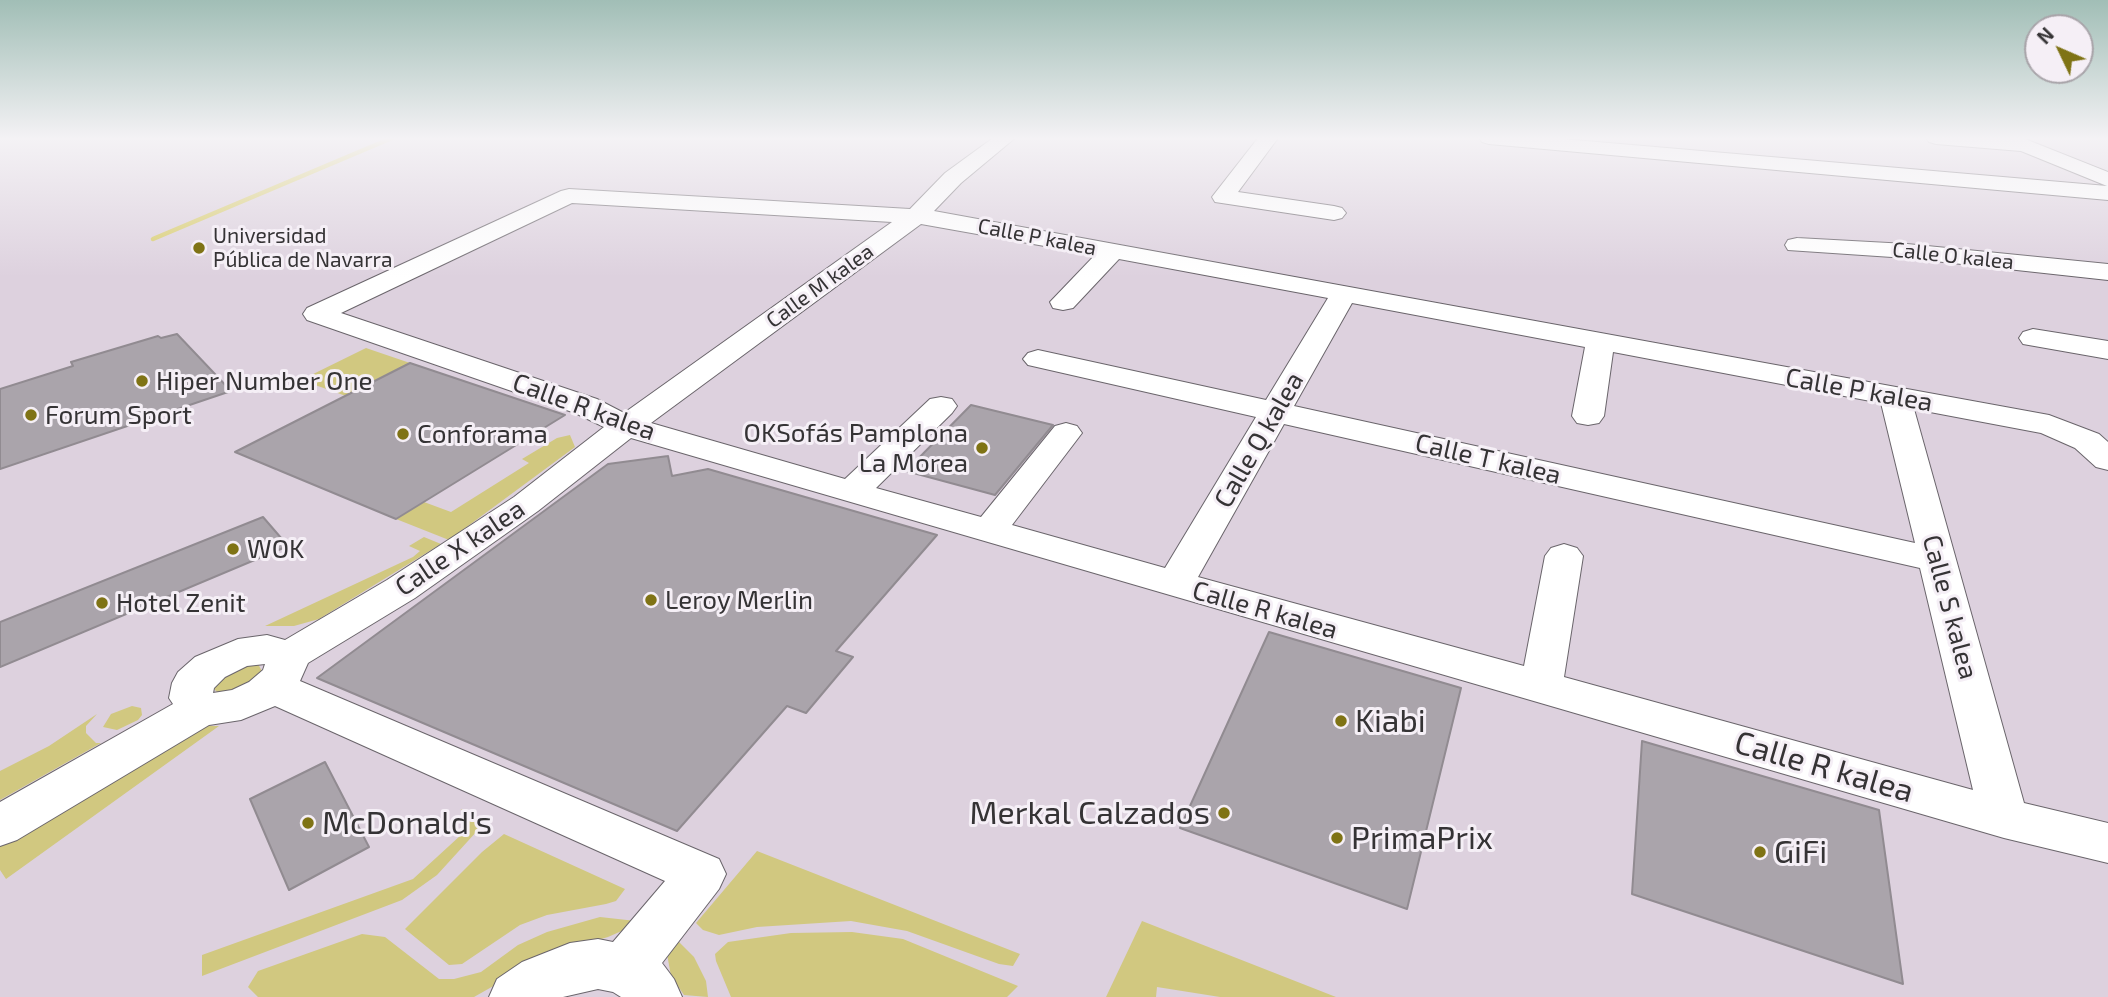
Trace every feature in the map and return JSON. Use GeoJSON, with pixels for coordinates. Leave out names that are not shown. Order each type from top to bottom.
{"type":"FeatureCollection","features":[{"type":"Feature","properties":{"kind":"street","name":"Calle M kalea"},"geometry":{"type":"LineString","coordinates":[[626,426],[915,217],[947,185]]}},
{"type":"Feature","properties":{"kind":"street"},"geometry":{"type":"LineString","coordinates":[[1233,185],[1223,198],[1334,213]]}},
{"type":"Feature","properties":{"kind":"street"},"geometry":{"type":"LineString","coordinates":[[2034,185],[2108,193]]}},
{"type":"Feature","properties":{"kind":"street","name":"Calle P kalea"},"geometry":{"type":"LineString","coordinates":[[317,314],[569,197],[939,218],[2049,425],[2087,441],[2108,460]]}},
{"type":"Feature","properties":{"kind":"street","name":"Calle O kalea"},"geometry":{"type":"LineString","coordinates":[[1797,245],[1907,251],[2108,272]]}},
{"type":"Feature","properties":{"kind":"street","name":"Calle P kalea"},"geometry":{"type":"LineString","coordinates":[[1063,302],[1113,251]]}},
{"type":"Feature","properties":{"kind":"street","name":"Calle Q kalea"},"geometry":{"type":"LineString","coordinates":[[1174,584],[1343,295]]}},
{"type":"Feature","properties":{"kind":"street","name":"Calle R kalea"},"geometry":{"type":"LineString","coordinates":[[317,314],[586,406],[626,426],[2004,818],[2108,842]]}},
{"type":"Feature","properties":{"kind":"street"},"geometry":{"type":"LineString","coordinates":[[2033,338],[2108,350]]}},
{"type":"Feature","properties":{"kind":"street"},"geometry":{"type":"LineString","coordinates":[[1588,416],[1600,342]]}},
{"type":"Feature","properties":{"kind":"street","name":"Calle T kalea"},"geometry":{"type":"LineString","coordinates":[[1038,359],[1938,560]]}},
{"type":"Feature","properties":{"kind":"street","name":"Calle S kalea"},"geometry":{"type":"LineString","coordinates":[[1895,396],[2004,818]]}},
{"type":"Feature","properties":{"kind":"street"},"geometry":{"type":"LineString","coordinates":[[852,492],[941,406]]}},
{"type":"Feature","properties":{"kind":"street","name":"Calle X kalea"},"geometry":{"type":"LineString","coordinates":[[279,672],[526,504],[626,426]]}},
{"type":"Feature","properties":{"kind":"street"},"geometry":{"type":"LineString","coordinates":[[989,531],[1066,433]]}},
{"type":"Feature","properties":{"kind":"street"},"geometry":{"type":"LineString","coordinates":[[1541,688],[1564,556]]}},
{"type":"Feature","properties":{"kind":"street"},"geometry":{"type":"LineString","coordinates":[[0,825],[202,708],[191,698],[190,691],[193,683],[210,667],[230,656],[267,649],[279,672],[701,874],[639,983],[598,964],[570,968],[541,980],[517,997]]}},
{"type":"Feature","properties":{"kind":"shaded area"},"geometry":{"type":"Polygon","coordinates":[[[0,185],[2108,185],[2108,997],[0,997],[0,185]]]}},
{"type":"Feature","properties":{"kind":"shaded area"},"geometry":{"type":"Polygon","coordinates":[[[366,348],[410,363],[346,396],[301,380],[366,348]]]}},
{"type":"Feature","properties":{"kind":"shaded area"},"geometry":{"type":"Polygon","coordinates":[[[570,435],[575,447],[449,540],[396,519],[424,502],[451,512],[529,463],[522,459],[557,438],[570,435]]]}},
{"type":"Feature","properties":{"kind":"shaded area"},"geometry":{"type":"Polygon","coordinates":[[[424,537],[441,544],[319,619],[294,626],[265,626],[413,557],[420,551],[409,546],[424,537]]]}},
{"type":"Feature","properties":{"kind":"shaded area"},"geometry":{"type":"Polygon","coordinates":[[[258,664],[263,673],[244,689],[218,693],[214,689],[213,684],[233,667],[258,664]]]}},
{"type":"Feature","properties":{"kind":"shaded area"},"geometry":{"type":"Polygon","coordinates":[[[132,706],[141,708],[142,715],[138,720],[117,730],[103,727],[111,714],[132,706]]]}},
{"type":"Feature","properties":{"kind":"shaded area"},"geometry":{"type":"Polygon","coordinates":[[[97,714],[86,726],[86,733],[96,743],[101,743],[0,800],[0,771],[49,746],[97,714]]]}},
{"type":"Feature","properties":{"kind":"shaded area"},"geometry":{"type":"Polygon","coordinates":[[[207,726],[219,726],[6,879],[0,870],[0,843],[207,726]]]}},
{"type":"Feature","properties":{"kind":"shaded area"},"geometry":{"type":"Polygon","coordinates":[[[461,809],[475,815],[478,830],[437,875],[402,900],[202,976],[202,955],[413,879],[461,835],[465,821],[461,809]]]}},
{"type":"Feature","properties":{"kind":"shaded area"},"geometry":{"type":"Polygon","coordinates":[[[504,834],[625,889],[616,901],[547,915],[520,925],[462,964],[449,965],[405,929],[482,852],[504,834]]]}},
{"type":"Feature","properties":{"kind":"shaded area"},"geometry":{"type":"Polygon","coordinates":[[[757,851],[1020,954],[1013,966],[999,964],[907,931],[851,921],[757,927],[719,935],[703,930],[696,923],[757,851]]]}},
{"type":"Feature","properties":{"kind":"shaded area"},"geometry":{"type":"Polygon","coordinates":[[[600,917],[636,921],[633,926],[608,937],[550,954],[474,997],[258,997],[248,987],[258,971],[362,934],[385,937],[439,979],[454,979],[481,972],[518,945],[547,932],[600,917]]]}},
{"type":"Feature","properties":{"kind":"shaded area"},"geometry":{"type":"Polygon","coordinates":[[[1142,921],[1336,997],[1220,997],[1157,987],[1156,997],[1106,997],[1142,921]]]}},
{"type":"Feature","properties":{"kind":"shaded area"},"geometry":{"type":"Polygon","coordinates":[[[852,932],[903,939],[1018,986],[1007,997],[731,997],[716,961],[715,954],[728,942],[791,933],[852,932]]]}},
{"type":"Feature","properties":{"kind":"shaded area"},"geometry":{"type":"Polygon","coordinates":[[[675,938],[694,957],[706,981],[708,997],[684,995],[671,976],[667,954],[675,938]]]}},
{"type":"Feature","properties":{"kind":"building","name":"Hiper Number One"},"geometry":{"type":"Polygon","coordinates":[[[177,334],[231,391],[0,469],[0,389],[73,366],[71,362],[158,336],[161,338],[177,334]]]}},
{"type":"Feature","properties":{"kind":"building","name":"Conforama"},"geometry":{"type":"Polygon","coordinates":[[[410,363],[565,415],[396,519],[235,452],[410,363]]]}},
{"type":"Feature","properties":{"kind":"building","name":"OKSofás Pamplona La Morea"},"geometry":{"type":"Polygon","coordinates":[[[971,405],[1053,425],[995,495],[906,471],[971,405]]]}},
{"type":"Feature","properties":{"kind":"building","name":"Leroy Merlin"},"geometry":{"type":"Polygon","coordinates":[[[668,456],[672,476],[708,469],[937,535],[836,651],[853,657],[806,713],[787,706],[677,831],[317,678],[608,464],[668,456]]]}},
{"type":"Feature","properties":{"kind":"building","name":"Hotel Zenit"},"geometry":{"type":"Polygon","coordinates":[[[263,517],[288,546],[0,667],[0,622],[263,517]]]}},
{"type":"Feature","properties":{"kind":"building"},"geometry":{"type":"Polygon","coordinates":[[[1269,632],[1461,688],[1407,909],[1180,828],[1269,632]]]}},
{"type":"Feature","properties":{"kind":"building","name":"GiFi"},"geometry":{"type":"Polygon","coordinates":[[[1642,741],[1879,810],[1903,984],[1632,894],[1642,741]]]}},
{"type":"Feature","properties":{"kind":"building","name":"McDonald's"},"geometry":{"type":"Polygon","coordinates":[[[325,762],[369,847],[289,890],[250,799],[325,762]]]}},
{"type":"Feature","properties":{"kind":"waterway"},"geometry":{"type":"LineString","coordinates":[[153,239],[282,185]]}},
{"type":"Feature","properties":{"kind":"place","name":"Universidad Pública de Navarra"},"geometry":{"type":"Point","coordinates":[199,248]}},
{"type":"Feature","properties":{"kind":"place","name":"Hiper Number One"},"geometry":{"type":"Point","coordinates":[142,381]}},
{"type":"Feature","properties":{"kind":"place","name":"Forum Sport"},"geometry":{"type":"Point","coordinates":[31,415]}},
{"type":"Feature","properties":{"kind":"place","name":"Conforama"},"geometry":{"type":"Point","coordinates":[403,434]}},
{"type":"Feature","properties":{"kind":"place","name":"OKSofás Pamplona La Morea"},"geometry":{"type":"Point","coordinates":[982,448]}},
{"type":"Feature","properties":{"kind":"place","name":"WOK"},"geometry":{"type":"Point","coordinates":[233,549]}},
{"type":"Feature","properties":{"kind":"place","name":"Leroy Merlin"},"geometry":{"type":"Point","coordinates":[651,600]}},
{"type":"Feature","properties":{"kind":"place","name":"Hotel Zenit"},"geometry":{"type":"Point","coordinates":[102,603]}},
{"type":"Feature","properties":{"kind":"place","name":"Kiabi"},"geometry":{"type":"Point","coordinates":[1341,721]}},
{"type":"Feature","properties":{"kind":"place","name":"Merkal Calzados"},"geometry":{"type":"Point","coordinates":[1224,813]}},
{"type":"Feature","properties":{"kind":"place","name":"McDonald's"},"geometry":{"type":"Point","coordinates":[308,823]}},
{"type":"Feature","properties":{"kind":"place","name":"PrimaPrix"},"geometry":{"type":"Point","coordinates":[1337,838]}},
{"type":"Feature","properties":{"kind":"place","name":"GiFi"},"geometry":{"type":"Point","coordinates":[1760,852]}}]}
